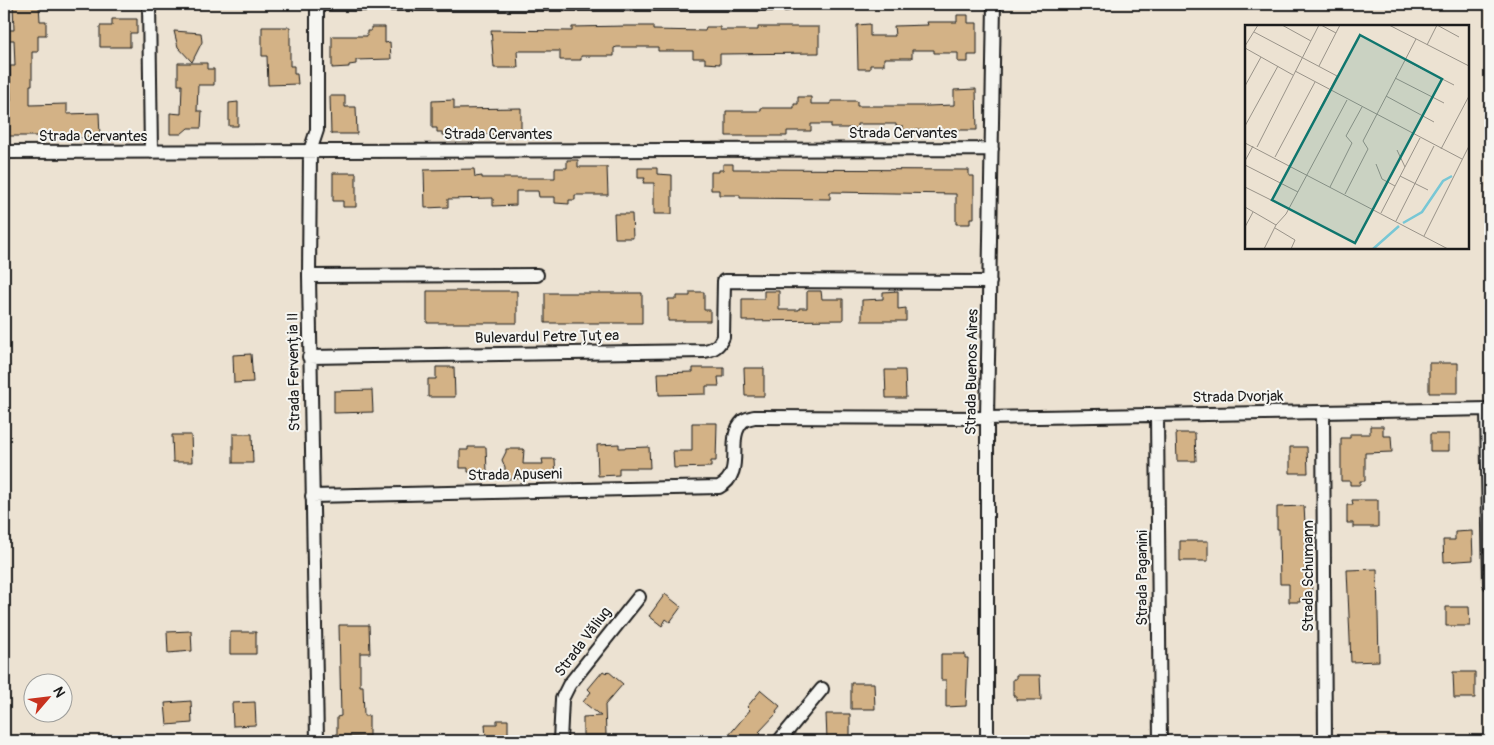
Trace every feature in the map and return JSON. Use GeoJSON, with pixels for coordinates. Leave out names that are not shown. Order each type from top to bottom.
{"type":"FeatureCollection","features":[{"type":"Feature","properties":{"kind":"street"},"geometry":{"type":"LineString","coordinates":[[149,4],[151,152]]}},
{"type":"Feature","properties":{"kind":"street"},"geometry":{"type":"LineString","coordinates":[[317,4],[786,4]]}},
{"type":"Feature","properties":{"kind":"street","name":"Strada Fervenția II"},"geometry":{"type":"LineString","coordinates":[[316,741],[309,276],[310,150],[317,130],[317,4]]}},
{"type":"Feature","properties":{"kind":"street","name":"Strada Buenos Aires"},"geometry":{"type":"LineString","coordinates":[[987,741],[987,418],[994,4]]}},
{"type":"Feature","properties":{"kind":"street","name":"Strada Cervantes"},"geometry":{"type":"LineString","coordinates":[[4,152],[992,149]]}},
{"type":"Feature","properties":{"kind":"street"},"geometry":{"type":"LineString","coordinates":[[309,276],[537,275]]}},
{"type":"Feature","properties":{"kind":"street","name":"Bulevardul Petre Țuțea"},"geometry":{"type":"LineString","coordinates":[[309,357],[705,351],[713,349],[720,343],[723,337],[724,281],[990,282]]}},
{"type":"Feature","properties":{"kind":"street"},"geometry":{"type":"LineString","coordinates":[[1488,409],[1490,584]]}},
{"type":"Feature","properties":{"kind":"street","name":"Strada Dvorjak"},"geometry":{"type":"LineString","coordinates":[[719,487],[728,482],[733,473],[736,431],[743,421],[754,417],[987,418],[1488,409]]}},
{"type":"Feature","properties":{"kind":"street","name":"Strada Schumann"},"geometry":{"type":"LineString","coordinates":[[1323,412],[1325,741]]}},
{"type":"Feature","properties":{"kind":"street","name":"Strada Paganini"},"geometry":{"type":"LineString","coordinates":[[1157,415],[1160,741]]}},
{"type":"Feature","properties":{"kind":"street","name":"Strada Apuseni"},"geometry":{"type":"LineString","coordinates":[[312,496],[719,487]]}},
{"type":"Feature","properties":{"kind":"street","name":"Strada Văliug"},"geometry":{"type":"LineString","coordinates":[[560,741],[562,699],[569,685],[639,597]]}},
{"type":"Feature","properties":{"kind":"street"},"geometry":{"type":"LineString","coordinates":[[779,741],[822,689]]}},
{"type":"Feature","properties":{"kind":"building"},"geometry":{"type":"Polygon","coordinates":[[[13,4],[39,4],[40,21],[46,21],[46,35],[38,35],[38,52],[32,52],[30,105],[67,104],[67,114],[99,113],[100,137],[40,139],[40,136],[8,136],[8,101],[11,101],[10,66],[15,66],[14,40],[8,40],[7,30],[14,30],[13,4]]]}},
{"type":"Feature","properties":{"kind":"building"},"geometry":{"type":"Polygon","coordinates":[[[957,15],[968,15],[968,23],[977,23],[977,55],[968,55],[968,62],[958,62],[958,53],[934,53],[934,50],[912,50],[912,58],[884,58],[884,65],[870,65],[870,69],[858,69],[857,25],[870,24],[870,36],[895,36],[894,26],[928,25],[927,22],[957,22],[957,15]]]}},
{"type":"Feature","properties":{"kind":"building"},"geometry":{"type":"Polygon","coordinates":[[[112,19],[137,19],[137,33],[130,33],[130,47],[100,47],[100,26],[112,26],[112,19]]]}},
{"type":"Feature","properties":{"kind":"building"},"geometry":{"type":"Polygon","coordinates":[[[653,26],[653,30],[705,31],[706,27],[720,27],[720,30],[758,30],[758,27],[819,27],[819,53],[720,54],[720,64],[705,63],[705,58],[693,58],[693,51],[658,51],[658,47],[617,47],[614,48],[614,56],[581,56],[581,60],[560,60],[560,51],[517,51],[518,68],[494,68],[491,30],[572,31],[572,27],[653,26]]]}},
{"type":"Feature","properties":{"kind":"building"},"geometry":{"type":"Polygon","coordinates":[[[262,27],[290,27],[290,66],[294,66],[294,74],[297,74],[298,84],[268,85],[267,56],[262,56],[262,27]]]}},
{"type":"Feature","properties":{"kind":"building"},"geometry":{"type":"Polygon","coordinates":[[[371,27],[385,27],[385,43],[390,42],[391,59],[356,60],[356,64],[349,65],[349,67],[332,68],[332,36],[367,36],[367,31],[371,31],[371,27]]]}},
{"type":"Feature","properties":{"kind":"building"},"geometry":{"type":"Polygon","coordinates":[[[174,31],[201,33],[202,42],[192,62],[178,47],[174,31]]]}},
{"type":"Feature","properties":{"kind":"building"},"geometry":{"type":"Polygon","coordinates":[[[178,63],[207,63],[207,69],[214,69],[214,85],[198,85],[197,111],[202,111],[201,128],[188,128],[181,134],[170,134],[170,113],[181,114],[182,85],[178,85],[178,63]]]}},
{"type":"Feature","properties":{"kind":"building"},"geometry":{"type":"Polygon","coordinates":[[[976,89],[977,130],[903,130],[903,126],[896,126],[896,124],[857,124],[857,128],[831,128],[831,124],[811,124],[811,131],[787,131],[787,136],[726,136],[726,111],[761,111],[761,108],[794,108],[794,104],[798,104],[798,97],[811,97],[811,104],[831,104],[831,101],[857,101],[857,106],[954,105],[954,90],[976,89]]]}},
{"type":"Feature","properties":{"kind":"building"},"geometry":{"type":"Polygon","coordinates":[[[330,96],[345,96],[345,107],[356,107],[357,134],[331,134],[330,96]]]}},
{"type":"Feature","properties":{"kind":"building"},"geometry":{"type":"Polygon","coordinates":[[[454,100],[454,109],[521,108],[521,134],[442,135],[442,132],[437,132],[437,128],[432,128],[432,101],[454,100]]]}},
{"type":"Feature","properties":{"kind":"building"},"geometry":{"type":"Polygon","coordinates":[[[238,102],[238,126],[229,126],[229,103],[238,102]]]}},
{"type":"Feature","properties":{"kind":"building"},"geometry":{"type":"Polygon","coordinates":[[[567,160],[578,160],[578,167],[607,167],[608,195],[575,195],[575,200],[569,200],[569,204],[555,203],[555,197],[539,197],[538,191],[516,191],[516,205],[493,206],[493,198],[448,199],[448,207],[425,208],[424,170],[474,169],[475,177],[482,176],[482,178],[555,178],[555,168],[567,168],[567,160]]]}},
{"type":"Feature","properties":{"kind":"building"},"geometry":{"type":"Polygon","coordinates":[[[723,164],[733,164],[733,169],[969,170],[969,176],[974,176],[974,218],[970,218],[970,224],[956,224],[956,194],[830,192],[830,199],[740,198],[740,195],[719,195],[719,190],[711,190],[711,172],[723,170],[723,164]]]}},
{"type":"Feature","properties":{"kind":"building"},"geometry":{"type":"Polygon","coordinates":[[[638,168],[657,168],[657,174],[672,175],[672,214],[654,214],[654,183],[643,183],[645,178],[638,178],[638,168]]]}},
{"type":"Feature","properties":{"kind":"building"},"geometry":{"type":"Polygon","coordinates":[[[333,173],[356,173],[356,207],[343,207],[343,201],[333,201],[333,173]]]}},
{"type":"Feature","properties":{"kind":"building"},"geometry":{"type":"Polygon","coordinates":[[[614,214],[632,214],[633,238],[615,238],[614,214]]]}},
{"type":"Feature","properties":{"kind":"building"},"geometry":{"type":"Polygon","coordinates":[[[427,291],[517,291],[517,323],[427,323],[427,291]]]}},
{"type":"Feature","properties":{"kind":"building"},"geometry":{"type":"Polygon","coordinates":[[[764,291],[779,291],[779,310],[807,308],[807,291],[821,291],[822,299],[843,299],[843,320],[742,321],[742,299],[764,299],[764,291]]]}},
{"type":"Feature","properties":{"kind":"building"},"geometry":{"type":"Polygon","coordinates":[[[898,291],[898,309],[906,308],[906,321],[862,321],[862,300],[883,299],[883,292],[898,291]]]}},
{"type":"Feature","properties":{"kind":"building"},"geometry":{"type":"Polygon","coordinates":[[[690,292],[704,292],[704,310],[710,310],[710,321],[668,321],[668,299],[677,299],[677,296],[690,296],[690,292]]]}},
{"type":"Feature","properties":{"kind":"building"},"geometry":{"type":"Polygon","coordinates":[[[545,293],[642,293],[642,323],[545,323],[545,293]]]}},
{"type":"Feature","properties":{"kind":"building"},"geometry":{"type":"Polygon","coordinates":[[[251,354],[253,382],[234,383],[233,355],[251,354]]]}},
{"type":"Feature","properties":{"kind":"building"},"geometry":{"type":"Polygon","coordinates":[[[1429,363],[1458,363],[1458,393],[1429,393],[1429,363]]]}},
{"type":"Feature","properties":{"kind":"building"},"geometry":{"type":"Polygon","coordinates":[[[436,367],[454,367],[455,397],[428,397],[428,379],[436,379],[436,367]]]}},
{"type":"Feature","properties":{"kind":"building"},"geometry":{"type":"Polygon","coordinates":[[[693,368],[724,368],[724,377],[718,377],[719,386],[706,386],[706,394],[659,395],[658,373],[693,372],[693,368]]]}},
{"type":"Feature","properties":{"kind":"building"},"geometry":{"type":"Polygon","coordinates":[[[744,368],[764,368],[764,396],[745,396],[744,368]]]}},
{"type":"Feature","properties":{"kind":"building"},"geometry":{"type":"Polygon","coordinates":[[[885,370],[905,370],[906,398],[886,398],[885,370]]]}},
{"type":"Feature","properties":{"kind":"building"},"geometry":{"type":"Polygon","coordinates":[[[372,390],[373,412],[334,413],[334,391],[372,390]]]}},
{"type":"Feature","properties":{"kind":"building"},"geometry":{"type":"Polygon","coordinates":[[[692,423],[717,423],[716,461],[711,461],[711,467],[674,468],[673,451],[692,451],[692,423]]]}},
{"type":"Feature","properties":{"kind":"building"},"geometry":{"type":"Polygon","coordinates":[[[1370,426],[1383,426],[1383,436],[1391,436],[1392,452],[1365,453],[1365,481],[1360,481],[1360,485],[1350,485],[1350,481],[1341,481],[1341,438],[1350,438],[1350,434],[1370,434],[1370,426]]]}},
{"type":"Feature","properties":{"kind":"building"},"geometry":{"type":"Polygon","coordinates":[[[1176,433],[1195,433],[1196,461],[1177,461],[1176,433]]]}},
{"type":"Feature","properties":{"kind":"building"},"geometry":{"type":"Polygon","coordinates":[[[233,434],[252,434],[253,463],[233,463],[233,434]]]}},
{"type":"Feature","properties":{"kind":"building"},"geometry":{"type":"Polygon","coordinates":[[[1430,434],[1449,434],[1449,451],[1430,451],[1430,434]]]}},
{"type":"Feature","properties":{"kind":"building"},"geometry":{"type":"Polygon","coordinates":[[[172,435],[191,435],[192,462],[173,462],[172,435]]]}},
{"type":"Feature","properties":{"kind":"building"},"geometry":{"type":"Polygon","coordinates":[[[619,444],[619,448],[649,447],[650,468],[619,468],[619,475],[598,476],[597,445],[619,444]]]}},
{"type":"Feature","properties":{"kind":"building"},"geometry":{"type":"Polygon","coordinates":[[[468,447],[486,447],[487,472],[468,472],[468,468],[460,468],[460,450],[468,450],[468,447]]]}},
{"type":"Feature","properties":{"kind":"building"},"geometry":{"type":"Polygon","coordinates":[[[1290,447],[1307,447],[1308,473],[1290,473],[1290,447]]]}},
{"type":"Feature","properties":{"kind":"building"},"geometry":{"type":"Polygon","coordinates":[[[506,449],[524,449],[523,464],[543,464],[542,459],[555,459],[556,478],[505,479],[505,467],[502,460],[506,449]]]}},
{"type":"Feature","properties":{"kind":"building"},"geometry":{"type":"Polygon","coordinates":[[[1352,500],[1378,500],[1378,527],[1353,527],[1353,523],[1347,523],[1347,505],[1353,505],[1352,500]]]}},
{"type":"Feature","properties":{"kind":"building"},"geometry":{"type":"Polygon","coordinates":[[[1304,506],[1307,559],[1305,559],[1305,578],[1311,578],[1312,593],[1307,593],[1307,598],[1300,598],[1300,602],[1289,602],[1289,584],[1280,584],[1277,507],[1304,506]]]}},
{"type":"Feature","properties":{"kind":"building"},"geometry":{"type":"Polygon","coordinates":[[[1472,531],[1473,560],[1444,562],[1443,540],[1455,540],[1455,532],[1472,531]]]}},
{"type":"Feature","properties":{"kind":"building"},"geometry":{"type":"Polygon","coordinates":[[[1180,541],[1208,541],[1208,561],[1180,561],[1180,541]]]}},
{"type":"Feature","properties":{"kind":"building"},"geometry":{"type":"Polygon","coordinates":[[[1377,569],[1379,661],[1351,662],[1347,570],[1377,569]]]}},
{"type":"Feature","properties":{"kind":"building"},"geometry":{"type":"Polygon","coordinates":[[[665,594],[681,607],[670,622],[666,619],[662,626],[649,616],[665,594]]]}},
{"type":"Feature","properties":{"kind":"building"},"geometry":{"type":"Polygon","coordinates":[[[1446,607],[1469,607],[1470,626],[1446,626],[1446,607]]]}},
{"type":"Feature","properties":{"kind":"building"},"geometry":{"type":"Polygon","coordinates":[[[339,625],[369,625],[370,653],[360,653],[360,686],[363,686],[364,716],[369,716],[369,736],[337,737],[337,717],[341,716],[339,625]]]}},
{"type":"Feature","properties":{"kind":"building"},"geometry":{"type":"Polygon","coordinates":[[[191,631],[192,651],[168,653],[167,632],[191,631]]]}},
{"type":"Feature","properties":{"kind":"building"},"geometry":{"type":"Polygon","coordinates":[[[230,632],[256,632],[256,654],[230,654],[230,632]]]}},
{"type":"Feature","properties":{"kind":"building"},"geometry":{"type":"Polygon","coordinates":[[[941,654],[965,654],[965,658],[968,658],[966,706],[946,707],[946,680],[941,680],[941,654]]]}},
{"type":"Feature","properties":{"kind":"building"},"geometry":{"type":"Polygon","coordinates":[[[603,671],[606,673],[608,671],[623,684],[605,705],[606,735],[583,735],[583,717],[601,716],[583,702],[591,692],[588,689],[603,671]]]}},
{"type":"Feature","properties":{"kind":"building"},"geometry":{"type":"Polygon","coordinates":[[[1453,672],[1475,672],[1475,698],[1454,698],[1453,672]]]}},
{"type":"Feature","properties":{"kind":"building"},"geometry":{"type":"Polygon","coordinates":[[[1016,675],[1040,675],[1041,700],[1016,700],[1016,696],[1013,696],[1013,679],[1016,679],[1016,675]]]}},
{"type":"Feature","properties":{"kind":"building"},"geometry":{"type":"Polygon","coordinates":[[[851,683],[874,683],[875,709],[851,709],[851,683]]]}},
{"type":"Feature","properties":{"kind":"building"},"geometry":{"type":"Polygon","coordinates":[[[761,690],[780,706],[776,711],[777,713],[759,732],[761,734],[755,741],[724,741],[750,710],[747,707],[761,690]]]}},
{"type":"Feature","properties":{"kind":"building"},"geometry":{"type":"Polygon","coordinates":[[[191,701],[192,723],[167,725],[165,703],[191,701]]]}},
{"type":"Feature","properties":{"kind":"building"},"geometry":{"type":"Polygon","coordinates":[[[255,702],[256,725],[233,726],[232,703],[255,702]]]}},
{"type":"Feature","properties":{"kind":"building"},"geometry":{"type":"Polygon","coordinates":[[[826,714],[850,714],[850,740],[827,740],[826,714]]]}},
{"type":"Feature","properties":{"kind":"building"},"geometry":{"type":"Polygon","coordinates":[[[497,720],[508,720],[508,739],[486,739],[485,724],[497,724],[497,720]]]}}]}
